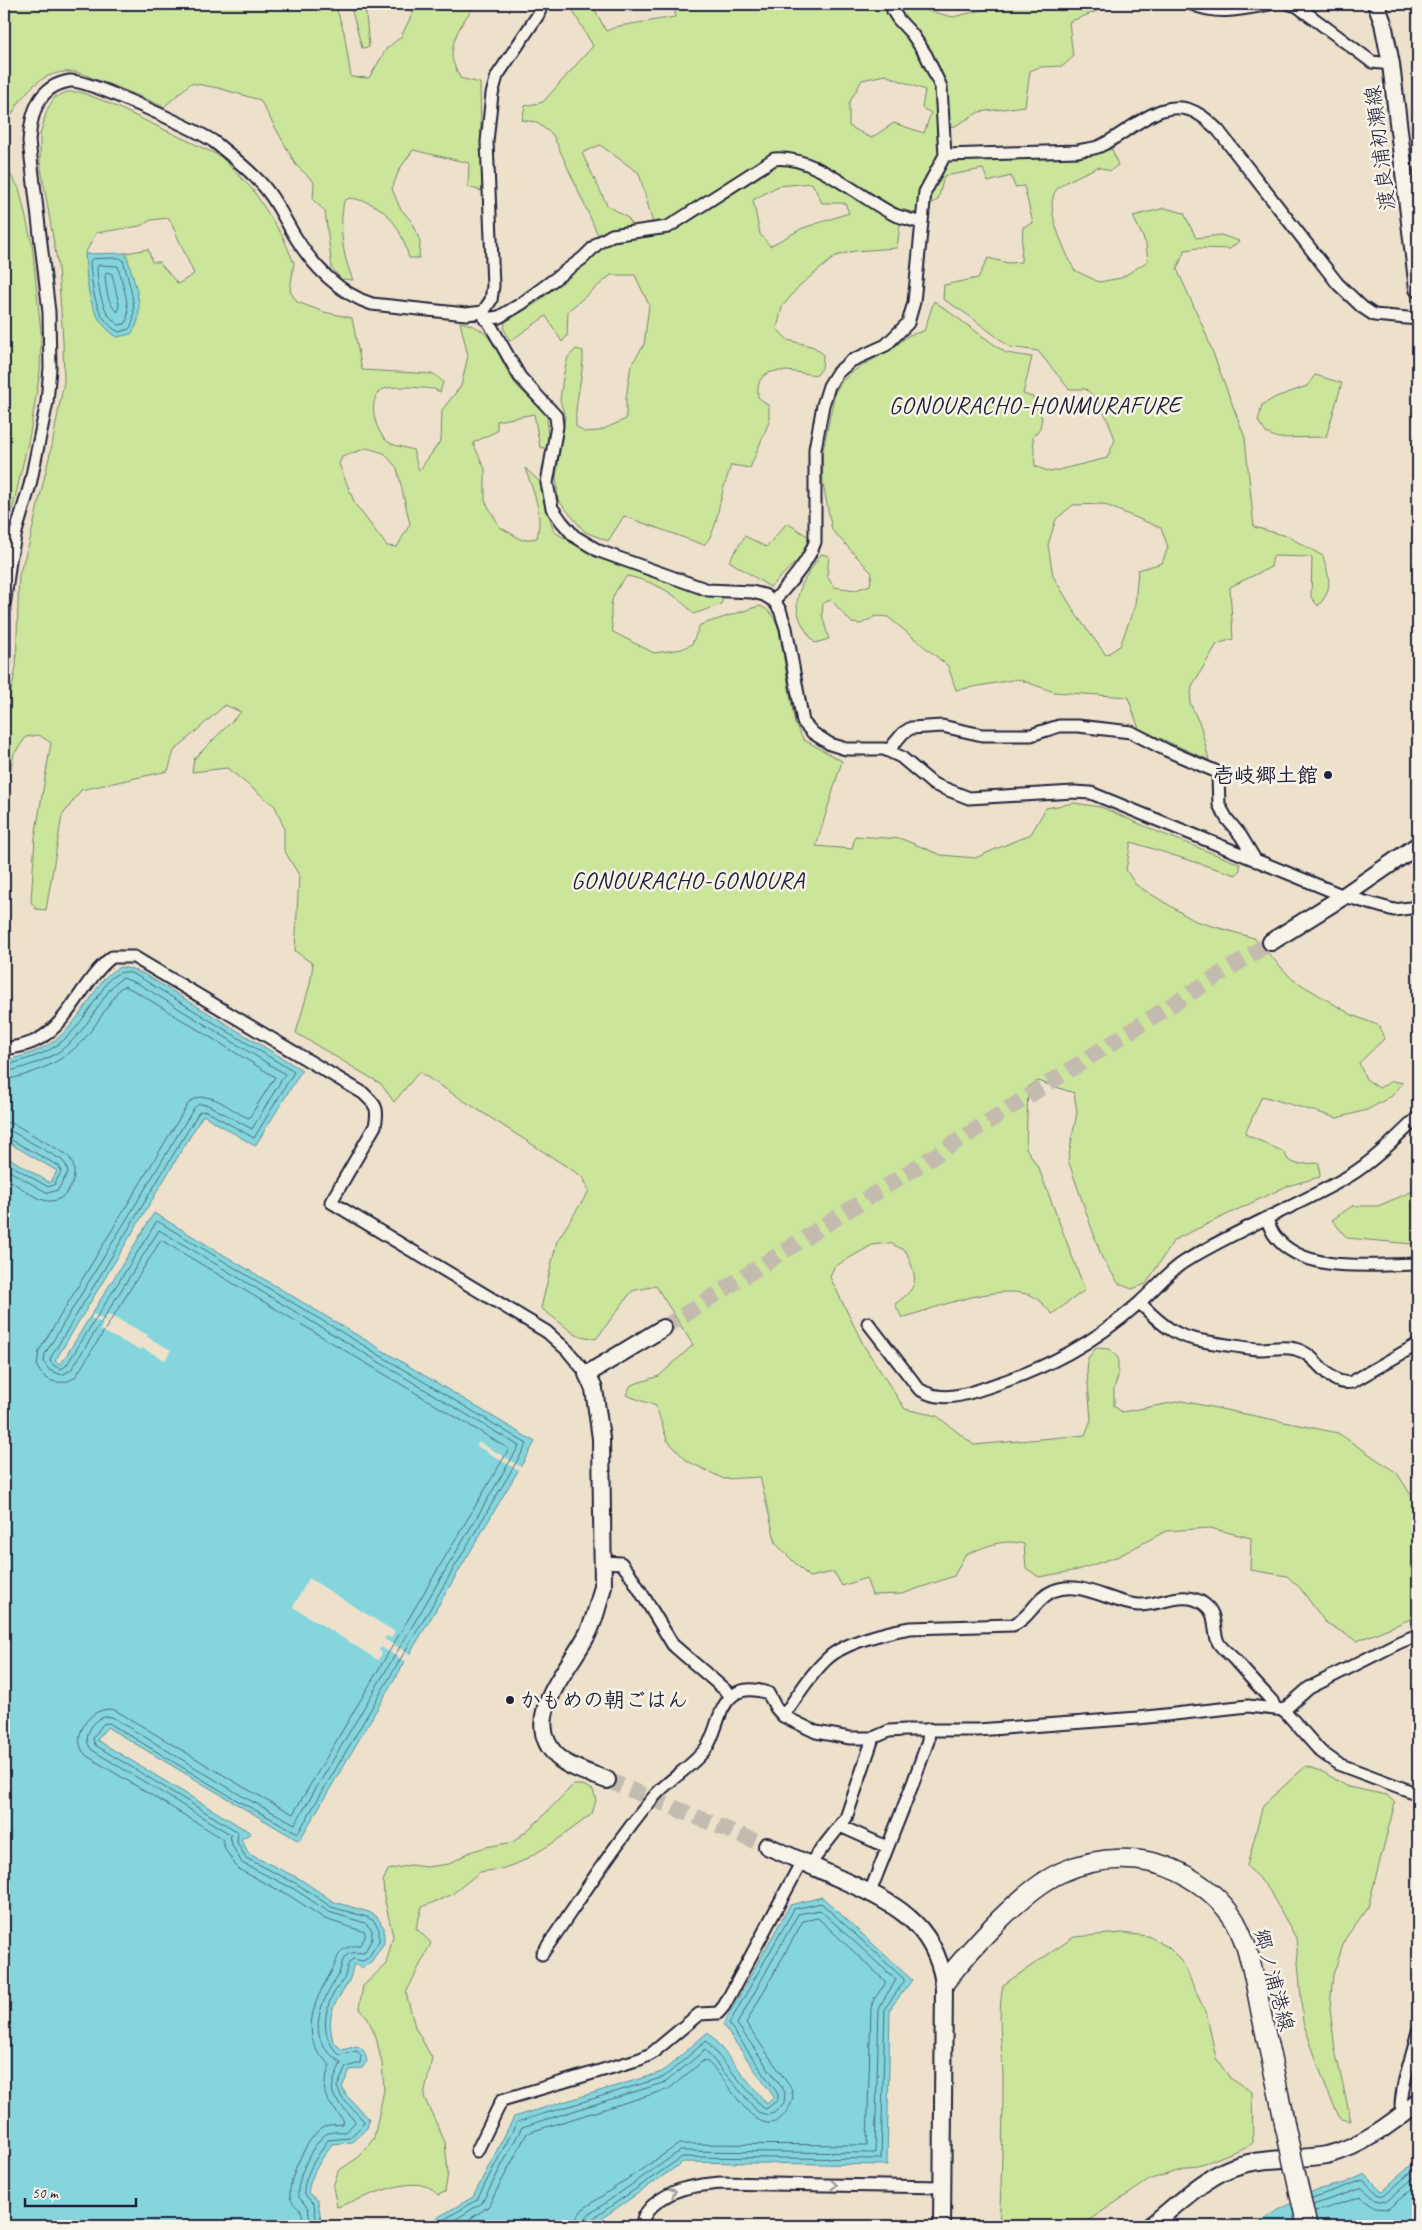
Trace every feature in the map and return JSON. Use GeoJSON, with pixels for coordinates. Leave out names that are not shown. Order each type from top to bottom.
{"type":"FeatureCollection","features":[{"type":"Feature","properties":{"kind":"main road","name":"郷ノ浦港線"},"geometry":{"type":"LineString","coordinates":[[944,1983],[1003,1917],[1043,1883],[1061,1873],[1101,1861],[1124,1859],[1150,1861],[1171,1868],[1207,1890],[1223,1906],[1235,1922],[1245,1947],[1255,1982],[1307,2226]]}},
{"type":"Feature","properties":{"kind":"street"},"geometry":{"type":"LineString","coordinates":[[484,315],[491,300],[493,286],[488,142],[492,94],[497,76],[538,15],[542,4]]}},
{"type":"Feature","properties":{"kind":"street"},"geometry":{"type":"LineString","coordinates":[[774,601],[811,554],[815,542],[815,449],[828,386],[837,373],[851,361],[886,345],[908,323],[914,302],[924,192],[945,155],[941,86],[926,55],[912,34],[898,20],[893,11],[892,4]]}},
{"type":"Feature","properties":{"kind":"street"},"geometry":{"type":"LineString","coordinates":[[1192,4],[1203,9],[1231,12],[1270,4]]}},
{"type":"Feature","properties":{"kind":"street"},"geometry":{"type":"LineString","coordinates":[[1290,4],[1297,6],[1372,62],[1392,64]]}},
{"type":"Feature","properties":{"kind":"street","name":"渡良浦初瀬線"},"geometry":{"type":"LineString","coordinates":[[1376,4],[1383,23],[1392,64],[1418,282]]}},
{"type":"Feature","properties":{"kind":"street"},"geometry":{"type":"LineString","coordinates":[[4,665],[4,607],[10,560],[30,485],[47,402],[50,368],[49,312],[29,140],[30,119],[36,104],[46,92],[56,85],[77,81],[171,120],[212,141],[256,177],[270,193],[297,240],[316,264],[346,292],[372,304],[499,317],[521,304],[583,258],[598,242],[612,235],[668,227],[774,159],[783,158],[798,161],[831,176],[897,215],[921,223]]}},
{"type":"Feature","properties":{"kind":"street"},"geometry":{"type":"LineString","coordinates":[[945,155],[1078,151],[1099,147],[1156,112],[1171,107],[1186,108],[1200,115],[1218,130],[1338,284],[1362,307],[1374,315],[1418,319]]}},
{"type":"Feature","properties":{"kind":"street"},"geometry":{"type":"LineString","coordinates":[[484,315],[520,377],[556,416],[556,432],[546,483],[548,497],[562,522],[574,536],[600,551],[708,590],[752,592],[764,595],[774,601],[780,610],[786,628],[803,722],[813,733],[830,744],[846,748],[884,749],[901,757],[933,784],[969,798],[1074,792],[1090,793],[1344,896],[1394,910],[1418,907]]}},
{"type":"Feature","properties":{"kind":"street"},"geometry":{"type":"LineString","coordinates":[[888,751],[903,733],[911,728],[942,726],[982,735],[1031,735],[1059,726],[1132,732],[1166,750],[1215,770],[1218,776],[1219,805],[1226,819],[1241,836],[1256,861]]}},
{"type":"Feature","properties":{"kind":"street"},"geometry":{"type":"LineString","coordinates":[[1271,942],[1344,896],[1418,845]]}},
{"type":"Feature","properties":{"kind":"street"},"geometry":{"type":"LineString","coordinates":[[4,1049],[36,1041],[46,1035],[59,1024],[95,972],[112,957],[134,957],[363,1093],[375,1104],[378,1114],[375,1126],[331,1202],[547,1332],[567,1350],[586,1374],[594,1389],[601,1438],[603,1586],[588,1632],[549,1696],[543,1721],[545,1735],[550,1748],[560,1758],[570,1765],[607,1780]]}},
{"type":"Feature","properties":{"kind":"street"},"geometry":{"type":"LineString","coordinates":[[868,1323],[919,1389],[927,1394],[946,1397],[970,1393],[1046,1367],[1090,1341],[1140,1302],[1183,1263],[1351,1175],[1418,1117]]}},
{"type":"Feature","properties":{"kind":"street"},"geometry":{"type":"LineString","coordinates":[[1266,1218],[1276,1236],[1294,1252],[1306,1258],[1326,1264],[1418,1264]]}},
{"type":"Feature","properties":{"kind":"street"},"geometry":{"type":"LineString","coordinates":[[1140,1302],[1161,1324],[1180,1336],[1259,1349],[1296,1349],[1306,1354],[1337,1381],[1344,1384],[1352,1382],[1418,1344]]}},
{"type":"Feature","properties":{"kind":"street"},"geometry":{"type":"LineString","coordinates":[[586,1374],[663,1328]]}},
{"type":"Feature","properties":{"kind":"street"},"geometry":{"type":"LineString","coordinates":[[603,1562],[621,1563],[630,1574],[673,1646],[732,1696]]}},
{"type":"Feature","properties":{"kind":"street"},"geometry":{"type":"LineString","coordinates":[[783,1716],[816,1670],[828,1657],[842,1648],[904,1629],[1013,1625],[1026,1617],[1044,1596],[1053,1591],[1071,1588],[1132,1604],[1150,1604],[1180,1598],[1192,1598],[1202,1602],[1211,1610],[1218,1642],[1320,1751],[1338,1764],[1418,1794]]}},
{"type":"Feature","properties":{"kind":"street"},"geometry":{"type":"LineString","coordinates":[[542,1954],[579,1898],[649,1803],[687,1769],[707,1746],[723,1708],[732,1696],[742,1691],[751,1689],[768,1693],[783,1716],[816,1732],[850,1738],[873,1738],[889,1731],[1006,1728],[1138,1718],[1248,1706],[1280,1709],[1309,1688],[1418,1634]]}},
{"type":"Feature","properties":{"kind":"street"},"geometry":{"type":"LineString","coordinates":[[870,1892],[913,1783],[928,1741],[929,1729]]}},
{"type":"Feature","properties":{"kind":"street"},"geometry":{"type":"LineString","coordinates":[[477,2151],[502,2100],[640,2059],[651,2054],[699,2014],[718,2013],[724,2006],[805,1863],[846,1818],[873,1738]]}},
{"type":"Feature","properties":{"kind":"street"},"geometry":{"type":"LineString","coordinates":[[840,1826],[887,1847]]}},
{"type":"Feature","properties":{"kind":"street"},"geometry":{"type":"LineString","coordinates":[[767,1846],[870,1892],[896,1906],[923,1931],[938,1961],[944,1983],[942,2226]]}},
{"type":"Feature","properties":{"kind":"street"},"geometry":{"type":"LineString","coordinates":[[1412,2107],[1401,2106],[1402,2090],[1412,2061],[1418,2031]]}},
{"type":"Feature","properties":{"kind":"street"},"geometry":{"type":"LineString","coordinates":[[1150,2226],[1211,2178],[1225,2171],[1240,2165],[1327,2155],[1345,2149],[1393,2122],[1412,2107]]}},
{"type":"Feature","properties":{"kind":"street"},"geometry":{"type":"LineString","coordinates":[[642,2226],[642,2220],[648,2211],[665,2194],[694,2186],[720,2183],[942,2187]]}},
{"type":"Feature","properties":{"kind":"green space"},"geometry":{"type":"Polygon","coordinates":[[[4,4],[335,4],[344,32],[351,77],[369,78],[387,48],[401,37],[417,4],[448,4],[451,7],[454,4],[478,4],[468,14],[460,27],[454,41],[452,56],[460,78],[480,83],[482,191],[468,187],[469,163],[413,150],[399,170],[392,189],[400,208],[411,221],[420,241],[419,258],[409,258],[396,226],[382,210],[363,201],[350,198],[344,201],[342,241],[346,261],[353,280],[341,279],[332,268],[325,211],[313,200],[314,182],[296,165],[260,100],[218,88],[191,83],[164,107],[81,74],[61,72],[39,81],[30,89],[15,109],[4,131],[4,4]]]}},
{"type":"Feature","properties":{"kind":"green space"},"geometry":{"type":"Polygon","coordinates":[[[350,4],[365,4],[369,47],[362,48],[350,4]]]}},
{"type":"Feature","properties":{"kind":"green space"},"geometry":{"type":"Polygon","coordinates":[[[569,4],[592,4],[606,31],[619,26],[675,17],[675,4],[901,4],[953,17],[999,6],[999,4],[1124,4],[1107,7],[1069,22],[1073,57],[1063,66],[1040,67],[1030,71],[1025,106],[979,112],[955,126],[940,128],[938,158],[1051,157],[1112,149],[1118,165],[1110,171],[1098,167],[1065,183],[1057,189],[1053,197],[1052,206],[1061,241],[1074,270],[1099,282],[1121,278],[1148,261],[1146,244],[1133,216],[1165,208],[1184,213],[1196,238],[1221,235],[1239,241],[1230,249],[1198,248],[1185,250],[1177,269],[1204,329],[1245,438],[1254,527],[1287,536],[1323,556],[1329,582],[1326,594],[1318,606],[1311,597],[1312,557],[1273,556],[1271,567],[1230,587],[1233,639],[1217,644],[1192,686],[1190,703],[1201,727],[1209,760],[1139,729],[1128,697],[1054,692],[1018,679],[956,690],[948,666],[888,617],[876,616],[861,624],[852,623],[831,600],[823,603],[822,615],[829,639],[815,643],[800,619],[797,608],[801,588],[821,554],[829,556],[827,576],[834,587],[856,590],[870,585],[872,573],[832,530],[823,484],[822,455],[835,392],[842,381],[855,370],[893,348],[909,335],[924,331],[934,301],[1006,353],[1032,357],[1023,394],[1033,397],[1042,418],[1040,428],[1033,437],[1035,466],[1050,472],[1107,458],[1115,440],[1104,412],[1086,389],[1069,389],[1038,351],[1010,347],[968,315],[943,299],[944,285],[978,278],[988,258],[1008,263],[1021,262],[1023,227],[1033,223],[1024,186],[1015,187],[1011,176],[988,182],[983,169],[944,176],[938,200],[915,213],[902,209],[897,248],[854,251],[836,256],[799,286],[782,307],[777,329],[788,340],[814,347],[823,354],[822,368],[817,375],[777,371],[762,377],[758,385],[758,397],[769,406],[769,422],[750,468],[731,465],[714,529],[704,545],[624,516],[608,541],[585,532],[558,500],[556,477],[565,417],[560,400],[568,357],[576,349],[583,351],[576,407],[576,426],[584,432],[599,431],[626,419],[626,398],[631,365],[644,345],[649,305],[635,275],[611,275],[568,311],[567,336],[562,342],[546,316],[510,341],[504,329],[505,322],[538,302],[603,246],[553,135],[536,122],[522,120],[525,106],[543,102],[593,46],[569,4]],[[885,75],[862,80],[849,103],[849,126],[871,138],[894,123],[924,133],[931,113],[922,108],[925,90],[885,75]],[[600,145],[582,153],[607,205],[628,218],[637,237],[656,234],[639,173],[600,145]],[[812,183],[778,186],[753,200],[760,234],[770,246],[803,228],[849,213],[845,203],[822,203],[812,183]],[[1103,504],[1073,505],[1056,519],[1048,545],[1053,576],[1077,616],[1106,655],[1120,646],[1135,605],[1138,570],[1162,563],[1168,547],[1161,528],[1103,504]]]}},
{"type":"Feature","properties":{"kind":"green space"},"geometry":{"type":"Polygon","coordinates":[[[67,92],[80,92],[104,101],[220,156],[253,190],[282,235],[294,263],[290,291],[297,302],[324,312],[352,318],[362,370],[434,374],[443,382],[440,392],[434,389],[414,387],[384,389],[376,396],[374,403],[374,417],[379,431],[392,444],[413,450],[419,471],[441,440],[442,410],[461,386],[468,356],[460,322],[482,331],[490,339],[518,387],[547,413],[548,449],[540,447],[534,414],[497,421],[497,431],[473,443],[485,469],[485,501],[500,527],[522,540],[537,538],[539,529],[538,511],[525,468],[540,482],[554,532],[606,560],[647,572],[723,599],[721,604],[694,614],[664,589],[627,576],[617,590],[612,602],[613,632],[654,653],[682,649],[692,644],[700,625],[759,606],[770,612],[779,630],[795,724],[804,740],[842,761],[816,846],[852,849],[855,836],[902,839],[941,855],[975,858],[1031,834],[1046,808],[1074,803],[1101,807],[1158,832],[1240,864],[1240,870],[1236,875],[1131,842],[1126,870],[1136,885],[1195,921],[1254,938],[1292,979],[1352,1015],[1380,1026],[1384,1039],[1359,1063],[1366,1079],[1379,1088],[1393,1081],[1403,1083],[1392,1096],[1367,1110],[1337,1118],[1262,1096],[1245,1134],[1284,1152],[1288,1160],[1297,1164],[1319,1163],[1320,1177],[1287,1186],[1174,1240],[1146,1284],[1132,1289],[1119,1284],[1102,1258],[1068,1160],[1077,1112],[1074,1093],[1038,1081],[1028,1087],[1026,1148],[1039,1169],[1085,1290],[1052,1314],[1035,1297],[1003,1292],[968,1298],[902,1318],[895,1304],[909,1292],[914,1281],[913,1268],[906,1251],[890,1243],[872,1245],[834,1267],[830,1277],[864,1346],[905,1409],[937,1416],[974,1445],[1085,1435],[1091,1420],[1087,1372],[1088,1358],[1096,1348],[1110,1349],[1118,1358],[1114,1406],[1122,1412],[1182,1401],[1338,1433],[1397,1473],[1418,1506],[1418,1616],[1357,1641],[1325,1622],[1300,1588],[1287,1576],[1250,1570],[1251,1538],[1210,1528],[1166,1531],[1119,1556],[1078,1570],[1039,1577],[1026,1568],[1024,1544],[1008,1542],[994,1544],[965,1555],[954,1576],[902,1594],[872,1595],[866,1578],[842,1586],[834,1572],[809,1577],[776,1544],[760,1477],[724,1479],[687,1461],[667,1440],[656,1406],[626,1395],[631,1385],[659,1376],[693,1345],[656,1286],[632,1291],[596,1339],[576,1335],[541,1308],[557,1241],[589,1191],[583,1177],[419,1072],[394,1102],[381,1084],[296,1033],[310,984],[313,964],[295,951],[299,875],[284,850],[284,828],[275,806],[227,768],[192,772],[194,759],[241,712],[225,705],[174,751],[168,771],[81,790],[62,816],[46,910],[36,909],[31,902],[35,837],[51,743],[39,735],[26,737],[14,754],[4,800],[4,726],[16,667],[19,575],[29,544],[52,445],[64,381],[58,267],[40,162],[40,135],[47,110],[55,97],[67,92]],[[169,218],[151,220],[140,226],[96,233],[85,254],[138,300],[126,253],[148,249],[152,262],[159,262],[178,284],[194,274],[169,218]],[[367,448],[342,457],[339,464],[355,504],[387,546],[397,547],[410,524],[397,468],[384,453],[367,448]]]}},
{"type":"Feature","properties":{"kind":"green space"},"geometry":{"type":"Polygon","coordinates":[[[4,159],[7,169],[19,188],[32,244],[41,332],[40,372],[30,433],[4,546],[4,159]]]}},
{"type":"Feature","properties":{"kind":"green space"},"geometry":{"type":"Polygon","coordinates":[[[1315,375],[1342,383],[1326,437],[1278,438],[1266,433],[1258,421],[1262,405],[1276,397],[1307,386],[1315,375]]]}},
{"type":"Feature","properties":{"kind":"green space"},"geometry":{"type":"Polygon","coordinates":[[[787,523],[809,537],[801,557],[770,587],[729,561],[745,536],[766,547],[787,523]]]}},
{"type":"Feature","properties":{"kind":"green space"},"geometry":{"type":"Polygon","coordinates":[[[1418,1189],[1418,1242],[1412,1244],[1347,1238],[1332,1220],[1352,1206],[1378,1206],[1418,1189]]]}},
{"type":"Feature","properties":{"kind":"green space"},"geometry":{"type":"Polygon","coordinates":[[[1306,1766],[1323,1772],[1348,1787],[1387,1795],[1395,1803],[1368,1907],[1345,1939],[1333,1975],[1330,2008],[1335,2050],[1351,2121],[1340,2119],[1327,2090],[1303,2022],[1296,1938],[1268,1888],[1247,1866],[1263,1805],[1306,1766]]]}},
{"type":"Feature","properties":{"kind":"green space"},"geometry":{"type":"Polygon","coordinates":[[[573,1785],[583,1785],[593,1790],[596,1800],[592,1814],[553,1843],[521,1862],[501,1869],[480,1872],[451,1895],[422,1907],[416,1928],[431,1943],[406,1993],[415,2027],[432,2058],[424,2097],[445,2142],[448,2173],[445,2192],[438,2195],[427,2187],[416,2184],[405,2185],[381,2191],[337,2207],[333,2187],[338,2171],[359,2157],[374,2138],[384,2090],[382,2064],[376,2037],[367,2017],[359,2008],[363,1986],[386,1964],[393,1936],[384,1897],[383,1881],[388,1870],[410,1865],[426,1867],[449,1864],[470,1852],[513,1842],[537,1822],[573,1785]]]}},
{"type":"Feature","properties":{"kind":"green space"},"geometry":{"type":"Polygon","coordinates":[[[1121,1933],[1148,1936],[1168,1947],[1182,1961],[1207,2016],[1216,2058],[1230,2078],[1252,2092],[1253,2142],[1246,2147],[1208,2162],[1151,2179],[1080,2226],[999,2226],[1003,2095],[1000,2019],[1003,1985],[1074,1937],[1121,1933]]]}},
{"type":"Feature","properties":{"kind":"water"},"geometry":{"type":"Polygon","coordinates":[[[126,253],[138,295],[139,316],[131,334],[117,337],[100,321],[95,311],[88,289],[85,254],[126,253]]]}},
{"type":"Feature","properties":{"kind":"water"},"geometry":{"type":"Polygon","coordinates":[[[120,967],[144,974],[302,1070],[255,1146],[203,1115],[55,1361],[61,1364],[154,1213],[535,1442],[299,1841],[107,1727],[97,1740],[251,1833],[241,1839],[249,1854],[300,1879],[334,1902],[369,1912],[377,1917],[384,1928],[384,1943],[371,1962],[362,1968],[354,1964],[349,1981],[335,2004],[331,2016],[330,2023],[333,2041],[342,2050],[357,2046],[365,2054],[367,2061],[362,2068],[350,2070],[342,2087],[346,2095],[369,2119],[367,2128],[352,2142],[332,2144],[314,2173],[308,2193],[318,2201],[322,2226],[4,2226],[4,1155],[50,1183],[57,1171],[4,1140],[4,1061],[20,1057],[44,1047],[63,1034],[80,1014],[105,977],[120,967]]]}},
{"type":"Feature","properties":{"kind":"water"},"geometry":{"type":"Polygon","coordinates":[[[822,1897],[912,1980],[890,2009],[887,2165],[683,2162],[591,2226],[428,2226],[428,2220],[435,2219],[473,2197],[514,2117],[662,2072],[708,2032],[767,2104],[774,2097],[723,2025],[790,1905],[822,1897]]]}},
{"type":"Feature","properties":{"kind":"water"},"geometry":{"type":"Polygon","coordinates":[[[1418,2159],[1418,2226],[1255,2226],[1271,2214],[1316,2190],[1345,2183],[1365,2174],[1382,2191],[1418,2159]]]}},
{"type":"Feature","properties":{"kind":"pier"},"geometry":{"type":"Polygon","coordinates":[[[93,1314],[105,1320],[108,1314],[148,1335],[147,1337],[171,1350],[165,1360],[142,1348],[140,1350],[100,1330],[103,1324],[91,1318],[93,1314]]]}},
{"type":"Feature","properties":{"kind":"pier"},"geometry":{"type":"Polygon","coordinates":[[[479,1442],[521,1467],[519,1471],[477,1446],[479,1442]]]}},
{"type":"Feature","properties":{"kind":"pier"},"geometry":{"type":"Polygon","coordinates":[[[309,1578],[395,1632],[391,1638],[387,1636],[384,1639],[410,1654],[406,1662],[381,1647],[379,1650],[382,1653],[378,1660],[293,1607],[309,1578]]]}},
{"type":"Feature","properties":{"kind":"tunnel"},"geometry":{"type":"LineString","coordinates":[[663,1328],[1271,942]]}},
{"type":"Feature","properties":{"kind":"tunnel"},"geometry":{"type":"LineString","coordinates":[[607,1780],[767,1846]]}},
{"type":"Feature","properties":{"kind":"place","name":"壱岐郷土館"},"geometry":{"type":"Point","coordinates":[1328,775]}},
{"type":"Feature","properties":{"kind":"place","name":"かもめの朝ごはん"},"geometry":{"type":"Point","coordinates":[510,1700]}},
{"type":"Feature","properties":{"kind":"district","name":"GONOURACHO-HONMURAFURE"},"geometry":{"type":"Point","coordinates":[1035,405]}},
{"type":"Feature","properties":{"kind":"district","name":"GONOURACHO-GONOURA"},"geometry":{"type":"Point","coordinates":[688,880]}}]}
